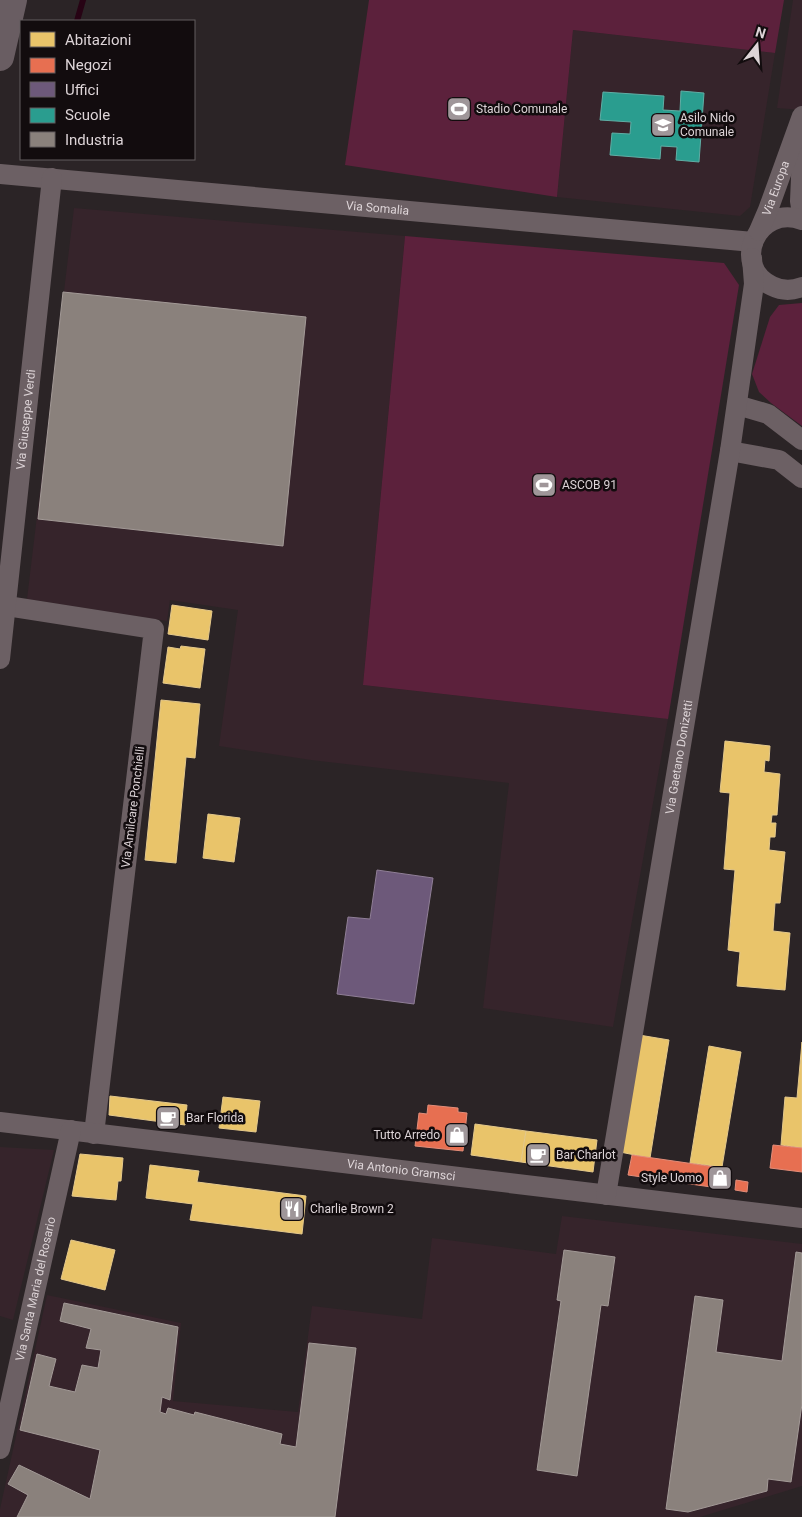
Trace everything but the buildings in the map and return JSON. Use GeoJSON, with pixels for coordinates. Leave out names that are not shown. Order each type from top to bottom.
{"type":"FeatureCollection","features":[{"type":"Feature","properties":{"kind":"highway"},"geometry":{"type":"LineString","coordinates":[[0,57],[13,0]]}},
{"type":"Feature","properties":{"kind":"street","name":"Via Europa"},"geometry":{"type":"LineString","coordinates":[[755,244],[802,116]]}},
{"type":"Feature","properties":{"kind":"street","name":"Via Europa"},"geometry":{"type":"LineString","coordinates":[[802,154],[800,201],[802,214]]}},
{"type":"Feature","properties":{"kind":"street","name":"Via Somalia"},"geometry":{"type":"LineString","coordinates":[[0,174],[755,244]]}},
{"type":"Feature","properties":{"kind":"street","name":"Via Giuseppe Verdi"},"geometry":{"type":"LineString","coordinates":[[0,659],[52,178]]}},
{"type":"Feature","properties":{"kind":"street"},"geometry":{"type":"LineString","coordinates":[[796,288],[780,289],[766,282],[757,273],[755,244],[767,224],[776,219],[789,217],[802,220]]}},
{"type":"Feature","properties":{"kind":"street","name":"Via Gaetano Donizetti"},"geometry":{"type":"LineString","coordinates":[[606,1195],[730,451],[750,319],[754,284],[755,244]]}},
{"type":"Feature","properties":{"kind":"street","name":"Via Gaetano Donizetti"},"geometry":{"type":"LineString","coordinates":[[750,319],[754,310],[765,300],[778,292],[796,288]]}},
{"type":"Feature","properties":{"kind":"street"},"geometry":{"type":"LineString","coordinates":[[737,405],[768,414],[802,440]]}},
{"type":"Feature","properties":{"kind":"street"},"geometry":{"type":"LineString","coordinates":[[730,451],[779,460],[802,478]]}},
{"type":"Feature","properties":{"kind":"street","name":"Via Amilcare Ponchielli"},"geometry":{"type":"LineString","coordinates":[[7,606],[154,629],[94,1134]]}},
{"type":"Feature","properties":{"kind":"street","name":"Via Antonio Gramsci"},"geometry":{"type":"LineString","coordinates":[[0,1122],[802,1218]]}},
{"type":"Feature","properties":{"kind":"street","name":"Via Santa Maria del Rosario"},"geometry":{"type":"LineString","coordinates":[[0,1449],[71,1130]]}},
{"type":"Feature","properties":{"kind":"shaded area","name":"Stadio Comunale"},"geometry":{"type":"Polygon","coordinates":[[[369,0],[784,0],[775,53],[573,30],[557,197],[345,165],[369,0]]]}},
{"type":"Feature","properties":{"kind":"shaded area"},"geometry":{"type":"Polygon","coordinates":[[[793,0],[802,0],[802,110],[777,108],[793,0]]]}},
{"type":"Feature","properties":{"kind":"shaded area","name":"Asilo Nido Comunale"},"geometry":{"type":"Polygon","coordinates":[[[573,30],[775,53],[750,207],[740,216],[557,197],[573,30]]]}},
{"type":"Feature","properties":{"kind":"shaded area"},"geometry":{"type":"Polygon","coordinates":[[[74,208],[405,236],[363,685],[668,719],[613,1027],[483,1008],[509,783],[311,760],[219,746],[238,610],[170,600],[167,621],[27,599],[74,208]]]}},
{"type":"Feature","properties":{"kind":"shaded area","name":"ASCOB 91"},"geometry":{"type":"Polygon","coordinates":[[[405,236],[724,263],[739,285],[668,719],[363,685],[405,236]]]}},
{"type":"Feature","properties":{"kind":"shaded area"},"geometry":{"type":"Polygon","coordinates":[[[802,303],[802,426],[759,392],[752,374],[770,317],[779,305],[802,303]]]}},
{"type":"Feature","properties":{"kind":"shaded area"},"geometry":{"type":"Polygon","coordinates":[[[0,1147],[54,1150],[13,1320],[0,1316],[0,1147]]]}},
{"type":"Feature","properties":{"kind":"shaded area"},"geometry":{"type":"Polygon","coordinates":[[[562,1216],[802,1244],[802,1486],[700,1517],[0,1517],[0,1509],[47,1295],[181,1323],[173,1401],[298,1412],[312,1306],[422,1319],[432,1238],[556,1254],[562,1216]]]}},
{"type":"Feature","properties":{"kind":"waterway"},"geometry":{"type":"LineString","coordinates":[[77,20],[83,0]]}},
{"type":"Feature","properties":{"kind":"place","name":"Stadio Comunale"},"geometry":{"type":"Point","coordinates":[459,109]}},
{"type":"Feature","properties":{"kind":"place","name":"Asilo Nido Comunale"},"geometry":{"type":"Point","coordinates":[663,125]}},
{"type":"Feature","properties":{"kind":"place","name":"ASCOB 91"},"geometry":{"type":"Point","coordinates":[544,485]}},
{"type":"Feature","properties":{"kind":"place","name":"Bar Florida"},"geometry":{"type":"Point","coordinates":[168,1118]}},
{"type":"Feature","properties":{"kind":"place","name":"Tutto Arredo"},"geometry":{"type":"Point","coordinates":[457,1135]}},
{"type":"Feature","properties":{"kind":"place","name":"Bar Charlot"},"geometry":{"type":"Point","coordinates":[538,1155]}},
{"type":"Feature","properties":{"kind":"place","name":"Style Uomo"},"geometry":{"type":"Point","coordinates":[720,1178]}},
{"type":"Feature","properties":{"kind":"place","name":"Charlie Brown 2"},"geometry":{"type":"Point","coordinates":[292,1209]}}]}
